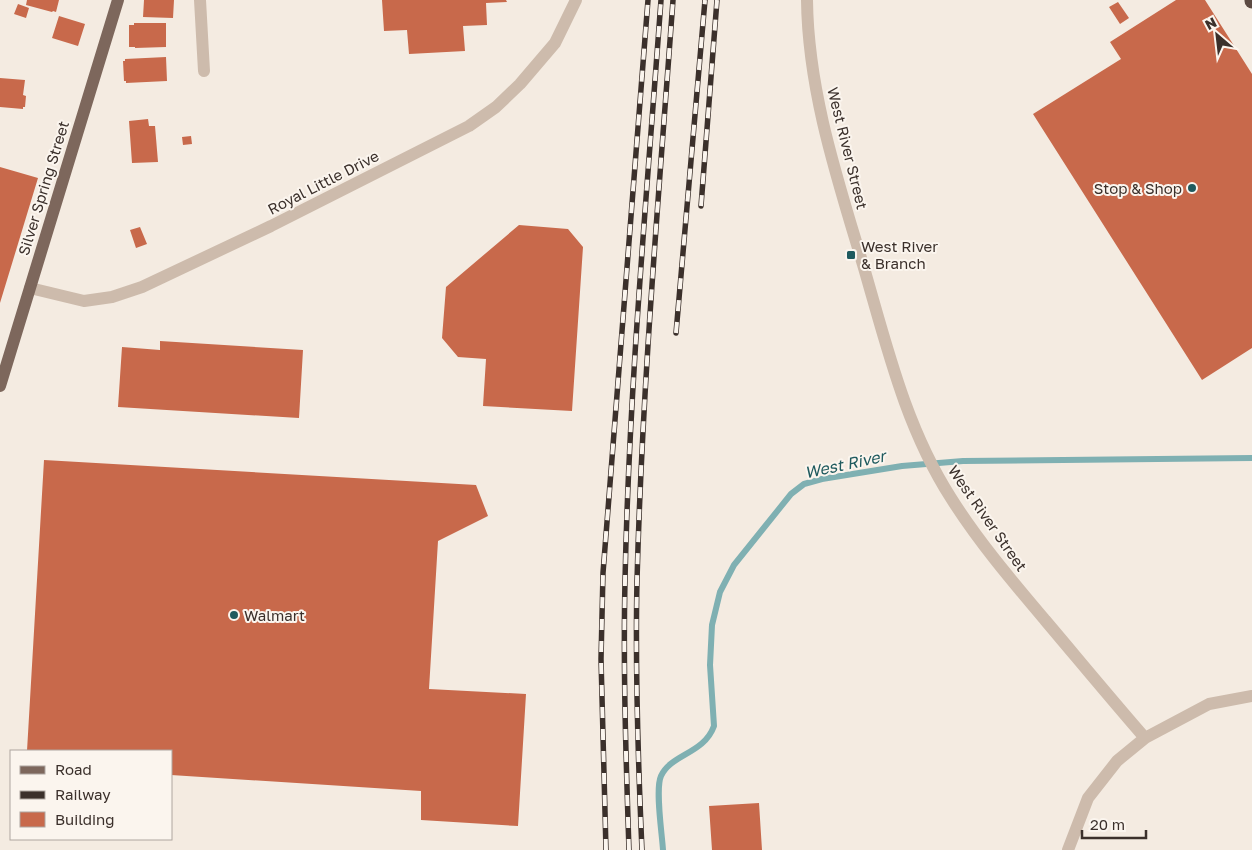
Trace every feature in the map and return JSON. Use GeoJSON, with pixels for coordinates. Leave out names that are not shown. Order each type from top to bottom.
{"type":"FeatureCollection","features":[{"type":"Feature","properties":{"kind":"main road","name":"Silver Spring Street"},"geometry":{"type":"LineString","coordinates":[[0,386],[118,0]]}},
{"type":"Feature","properties":{"kind":"street"},"geometry":{"type":"LineString","coordinates":[[200,0],[204,71]]}},
{"type":"Feature","properties":{"kind":"street","name":"Royal Little Drive"},"geometry":{"type":"LineString","coordinates":[[30,288],[84,301],[112,297],[142,287],[280,222],[469,126],[496,107],[520,84],[555,43],[576,0]]}},
{"type":"Feature","properties":{"kind":"street","name":"West River Street"},"geometry":{"type":"LineString","coordinates":[[808,0],[809,38],[814,81],[830,151],[897,383],[921,444],[962,515],[992,556],[1144,738]]}},
{"type":"Feature","properties":{"kind":"street"},"geometry":{"type":"LineString","coordinates":[[1068,850],[1088,798],[1117,762],[1144,738],[1209,704],[1252,696]]}},
{"type":"Feature","properties":{"kind":"building"},"geometry":{"type":"Polygon","coordinates":[[[27,0],[59,0],[56,12],[52,12],[26,5],[27,0]]]}},
{"type":"Feature","properties":{"kind":"building"},"geometry":{"type":"Polygon","coordinates":[[[144,0],[174,0],[173,18],[143,17],[144,0]]]}},
{"type":"Feature","properties":{"kind":"building"},"geometry":{"type":"Polygon","coordinates":[[[382,0],[506,0],[507,2],[486,3],[487,25],[463,26],[465,51],[409,54],[407,30],[384,31],[382,0]]]}},
{"type":"Feature","properties":{"kind":"building"},"geometry":{"type":"Polygon","coordinates":[[[1176,0],[1205,0],[1252,74],[1252,348],[1202,380],[1033,114],[1121,59],[1110,42],[1176,0]]]}},
{"type":"Feature","properties":{"kind":"building"},"geometry":{"type":"Polygon","coordinates":[[[1118,2],[1129,18],[1120,24],[1109,7],[1118,2]]]}},
{"type":"Feature","properties":{"kind":"building"},"geometry":{"type":"Polygon","coordinates":[[[18,4],[29,8],[26,18],[14,14],[18,4]]]}},
{"type":"Feature","properties":{"kind":"building"},"geometry":{"type":"Polygon","coordinates":[[[59,16],[85,24],[78,46],[52,38],[59,16]]]}},
{"type":"Feature","properties":{"kind":"building"},"geometry":{"type":"Polygon","coordinates":[[[134,23],[166,23],[166,47],[129,47],[129,25],[134,25],[134,23]]]}},
{"type":"Feature","properties":{"kind":"building"},"geometry":{"type":"Polygon","coordinates":[[[166,57],[167,81],[126,83],[124,81],[123,61],[125,59],[166,57]]]}},
{"type":"Feature","properties":{"kind":"building"},"geometry":{"type":"Polygon","coordinates":[[[0,78],[25,80],[23,95],[26,96],[23,109],[0,107],[0,78]]]}},
{"type":"Feature","properties":{"kind":"building"},"geometry":{"type":"Polygon","coordinates":[[[148,119],[149,126],[155,126],[158,162],[132,163],[129,121],[148,119]]]}},
{"type":"Feature","properties":{"kind":"building"},"geometry":{"type":"Polygon","coordinates":[[[191,136],[192,144],[183,145],[182,137],[191,136]]]}},
{"type":"Feature","properties":{"kind":"building"},"geometry":{"type":"Polygon","coordinates":[[[0,167],[38,178],[0,303],[0,167]]]}},
{"type":"Feature","properties":{"kind":"building"},"geometry":{"type":"Polygon","coordinates":[[[519,225],[568,229],[583,247],[572,411],[483,406],[486,359],[458,357],[442,338],[446,287],[519,225]]]}},
{"type":"Feature","properties":{"kind":"building"},"geometry":{"type":"Polygon","coordinates":[[[140,227],[147,244],[136,248],[130,230],[140,227]]]}},
{"type":"Feature","properties":{"kind":"building"},"geometry":{"type":"Polygon","coordinates":[[[160,341],[303,350],[299,418],[118,407],[122,347],[160,350],[160,341]]]}},
{"type":"Feature","properties":{"kind":"building","name":"Walmart"},"geometry":{"type":"Polygon","coordinates":[[[44,460],[476,485],[488,516],[438,541],[429,689],[526,694],[518,826],[421,820],[421,791],[172,775],[172,750],[27,750],[44,460]]]}},
{"type":"Feature","properties":{"kind":"building"},"geometry":{"type":"Polygon","coordinates":[[[759,803],[762,850],[712,850],[709,806],[759,803]]]}},
{"type":"Feature","properties":{"kind":"waterway","name":"West River"},"geometry":{"type":"LineString","coordinates":[[663,850],[659,801],[659,782],[661,776],[672,763],[703,743],[714,726],[710,665],[712,625],[720,592],[734,565],[791,494],[804,484],[822,479],[902,466],[963,461],[1252,458]]}},
{"type":"Feature","properties":{"kind":"railway"},"geometry":{"type":"LineString","coordinates":[[606,850],[601,659],[603,573],[648,0]]}},
{"type":"Feature","properties":{"kind":"railway"},"geometry":{"type":"LineString","coordinates":[[629,850],[624,648],[627,508],[639,290],[661,0]]}},
{"type":"Feature","properties":{"kind":"railway"},"geometry":{"type":"LineString","coordinates":[[642,850],[636,648],[639,508],[652,290],[673,0]]}},
{"type":"Feature","properties":{"kind":"railway"},"geometry":{"type":"LineString","coordinates":[[676,333],[705,0]]}},
{"type":"Feature","properties":{"kind":"railway"},"geometry":{"type":"LineString","coordinates":[[701,206],[717,0]]}},
{"type":"Feature","properties":{"kind":"place","name":"Stop & Shop"},"geometry":{"type":"Point","coordinates":[1192,188]}},
{"type":"Feature","properties":{"kind":"place","name":"West River & Branch"},"geometry":{"type":"Point","coordinates":[851,255]}},
{"type":"Feature","properties":{"kind":"place","name":"Walmart"},"geometry":{"type":"Point","coordinates":[234,615]}}]}
